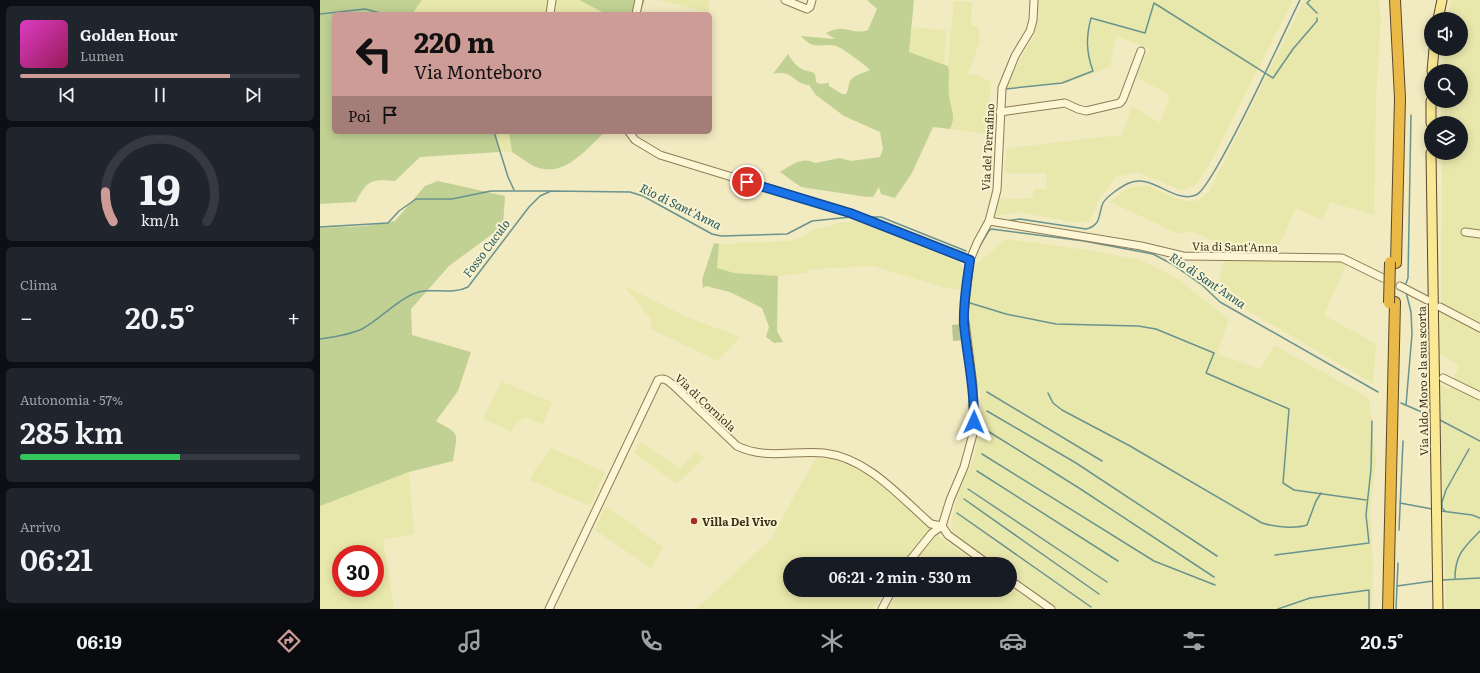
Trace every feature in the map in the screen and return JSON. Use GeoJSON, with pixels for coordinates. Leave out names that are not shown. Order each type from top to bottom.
{"type":"FeatureCollection","features":[{"type":"Feature","properties":{"kind":"highway"},"geometry":{"type":"LineString","coordinates":[[1388,0],[1393,118],[1393,262]]}},
{"type":"Feature","properties":{"kind":"highway"},"geometry":{"type":"LineString","coordinates":[[1381,609],[1400,98],[1395,0]]}},
{"type":"Feature","properties":{"kind":"highway"},"geometry":{"type":"LineString","coordinates":[[1388,609],[1392,302]]}},
{"type":"Feature","properties":{"kind":"main road"},"geometry":{"type":"LineString","coordinates":[[1439,12],[1442,0]]}},
{"type":"Feature","properties":{"kind":"main road","name":"Via Aldo Moro e la sua scorta"},"geometry":{"type":"LineString","coordinates":[[1431,160],[1438,609]]}},
{"type":"Feature","properties":{"kind":"street"},"geometry":{"type":"LineString","coordinates":[[550,12],[552,0]]}},
{"type":"Feature","properties":{"kind":"street"},"geometry":{"type":"LineString","coordinates":[[636,12],[639,0]]}},
{"type":"Feature","properties":{"kind":"street"},"geometry":{"type":"LineString","coordinates":[[785,0],[807,9],[810,7],[812,0]]}},
{"type":"Feature","properties":{"kind":"street","name":"Via del Terrafino"},"geometry":{"type":"LineString","coordinates":[[942,526],[950,500],[964,467],[973,434],[973,385],[967,350],[964,314],[970,260],[977,243],[990,221],[997,190],[1002,88],[1015,56],[1030,31],[1033,20],[1034,0]]}},
{"type":"Feature","properties":{"kind":"street"},"geometry":{"type":"LineString","coordinates":[[1000,112],[1065,103],[1078,110],[1086,111],[1120,103],[1123,99],[1141,51]]}},
{"type":"Feature","properties":{"kind":"street"},"geometry":{"type":"LineString","coordinates":[[630,134],[635,140],[660,156],[850,213],[970,260]]}},
{"type":"Feature","properties":{"kind":"street","name":"Via di Sant'Anna"},"geometry":{"type":"LineString","coordinates":[[990,221],[1142,246],[1183,256],[1342,258],[1383,278]]}},
{"type":"Feature","properties":{"kind":"street"},"geometry":{"type":"LineString","coordinates":[[1465,232],[1480,234]]}},
{"type":"Feature","properties":{"kind":"street"},"geometry":{"type":"LineString","coordinates":[[1404,288],[1427,300]]}},
{"type":"Feature","properties":{"kind":"street"},"geometry":{"type":"LineString","coordinates":[[1440,307],[1480,328]]}},
{"type":"Feature","properties":{"kind":"street"},"geometry":{"type":"LineString","coordinates":[[1443,378],[1480,396]]}},
{"type":"Feature","properties":{"kind":"street","name":"Via di Corniola"},"geometry":{"type":"LineString","coordinates":[[549,609],[639,419],[658,380],[661,379],[665,379],[673,385],[737,446],[750,452],[763,454],[823,453],[848,460],[874,474],[932,524],[942,526]]}},
{"type":"Feature","properties":{"kind":"street"},"geometry":{"type":"LineString","coordinates":[[913,557],[932,533],[942,526],[948,535],[978,557]]}},
{"type":"Feature","properties":{"kind":"street"},"geometry":{"type":"LineString","coordinates":[[1017,585],[1051,609]]}},
{"type":"Feature","properties":{"kind":"street"},"geometry":{"type":"LineString","coordinates":[[882,609],[888,597]]}},
{"type":"Feature","properties":{"kind":"shaded area"},"geometry":{"type":"Polygon","coordinates":[[[422,0],[579,0],[602,12],[413,12],[422,0]]]}},
{"type":"Feature","properties":{"kind":"shaded area"},"geometry":{"type":"Polygon","coordinates":[[[658,0],[710,0],[708,12],[658,0]]]}},
{"type":"Feature","properties":{"kind":"shaded area"},"geometry":{"type":"Polygon","coordinates":[[[1038,0],[1293,0],[1208,167],[1195,186],[1181,190],[1137,172],[1116,177],[1098,200],[1095,211],[1089,221],[1080,223],[1017,212],[996,216],[999,199],[1033,198],[1034,189],[1047,189],[1046,173],[1004,173],[1007,148],[1122,135],[1132,106],[1160,123],[1170,95],[1136,77],[1149,49],[1116,36],[1110,67],[1067,83],[1007,88],[1012,74],[1033,38],[1037,22],[1038,0]]]}},
{"type":"Feature","properties":{"kind":"shaded area"},"geometry":{"type":"Polygon","coordinates":[[[1304,0],[1379,0],[1381,18],[1376,99],[1374,215],[1330,202],[1322,220],[1296,208],[1273,259],[1340,261],[1346,265],[1324,315],[1376,344],[1373,384],[1217,292],[1224,259],[1232,258],[1233,248],[1189,231],[1179,234],[1110,202],[1128,188],[1139,186],[1149,186],[1175,198],[1190,202],[1199,200],[1209,192],[1304,0]]]}},
{"type":"Feature","properties":{"kind":"shaded area"},"geometry":{"type":"Polygon","coordinates":[[[1451,0],[1480,0],[1480,609],[1446,609],[1440,384],[1449,390],[1459,366],[1439,353],[1441,302],[1442,160],[1468,160],[1468,116],[1442,116],[1442,108],[1468,108],[1468,64],[1443,64],[1443,56],[1468,56],[1468,12],[1448,12],[1451,0]]]}},
{"type":"Feature","properties":{"kind":"shaded area"},"geometry":{"type":"Polygon","coordinates":[[[954,1],[972,2],[971,26],[978,26],[980,41],[968,74],[978,75],[991,82],[988,134],[950,129],[953,123],[949,95],[948,66],[954,1]]]}},
{"type":"Feature","properties":{"kind":"shaded area"},"geometry":{"type":"Polygon","coordinates":[[[912,27],[946,30],[944,64],[909,52],[912,27]]]}},
{"type":"Feature","properties":{"kind":"shaded area"},"geometry":{"type":"Polygon","coordinates":[[[496,134],[509,134],[512,152],[500,152],[496,134]]]}},
{"type":"Feature","properties":{"kind":"shaded area"},"geometry":{"type":"Polygon","coordinates":[[[841,222],[858,222],[958,261],[962,265],[965,274],[962,290],[942,287],[873,266],[819,269],[810,270],[807,273],[778,276],[734,273],[717,268],[719,244],[790,241],[800,238],[815,229],[841,222]]]}},
{"type":"Feature","properties":{"kind":"shaded area"},"geometry":{"type":"Polygon","coordinates":[[[1006,239],[1094,251],[1140,260],[1176,278],[1229,319],[1217,354],[1261,369],[1274,345],[1369,398],[1376,462],[1370,510],[1373,563],[1372,609],[888,609],[894,597],[1017,597],[1017,592],[1026,598],[1032,590],[1017,579],[1017,557],[986,557],[951,531],[952,517],[958,493],[975,455],[982,405],[969,329],[969,300],[973,267],[1006,239]]]}},
{"type":"Feature","properties":{"kind":"shaded area"},"geometry":{"type":"Polygon","coordinates":[[[624,286],[687,317],[740,337],[718,361],[651,329],[651,319],[624,286]]]}},
{"type":"Feature","properties":{"kind":"shaded area"},"geometry":{"type":"Polygon","coordinates":[[[501,381],[552,402],[543,424],[525,417],[514,426],[512,432],[483,419],[501,381]]]}},
{"type":"Feature","properties":{"kind":"shaded area"},"geometry":{"type":"Polygon","coordinates":[[[640,442],[680,468],[696,451],[704,458],[677,484],[634,453],[640,442]]]}},
{"type":"Feature","properties":{"kind":"shaded area"},"geometry":{"type":"Polygon","coordinates":[[[552,448],[605,472],[590,506],[530,480],[535,470],[552,448]]]}},
{"type":"Feature","properties":{"kind":"shaded area"},"geometry":{"type":"Polygon","coordinates":[[[816,458],[834,459],[871,476],[930,529],[929,533],[908,557],[783,557],[783,597],[881,597],[874,609],[696,609],[772,538],[816,458]]]}},
{"type":"Feature","properties":{"kind":"shaded area"},"geometry":{"type":"Polygon","coordinates":[[[409,472],[414,534],[383,540],[384,545],[332,545],[332,597],[384,597],[384,546],[394,609],[320,609],[320,506],[409,472]]]}},
{"type":"Feature","properties":{"kind":"shaded area"},"geometry":{"type":"Polygon","coordinates":[[[606,506],[663,547],[651,568],[595,530],[606,506]]]}},
{"type":"Feature","properties":{"kind":"shaded area"},"geometry":{"type":"Polygon","coordinates":[[[937,535],[968,557],[919,557],[937,535]]]}},
{"type":"Feature","properties":{"kind":"green space"},"geometry":{"type":"Polygon","coordinates":[[[320,0],[422,0],[413,12],[332,12],[332,134],[496,134],[500,152],[420,157],[395,181],[380,180],[371,182],[363,189],[356,202],[320,204],[320,0]]]}},
{"type":"Feature","properties":{"kind":"green space"},"geometry":{"type":"Polygon","coordinates":[[[579,0],[645,0],[641,12],[602,12],[579,0]]]}},
{"type":"Feature","properties":{"kind":"green space"},"geometry":{"type":"Polygon","coordinates":[[[867,0],[914,0],[909,52],[948,66],[949,70],[949,95],[953,116],[950,129],[933,127],[912,173],[895,198],[881,194],[879,187],[873,197],[867,197],[801,187],[780,172],[797,162],[806,160],[815,163],[840,158],[851,161],[880,157],[883,149],[880,132],[844,116],[816,95],[809,85],[799,82],[785,73],[773,74],[788,54],[799,68],[815,74],[816,82],[820,84],[829,83],[829,86],[842,94],[846,94],[851,79],[870,70],[839,47],[810,44],[801,36],[835,39],[826,33],[839,29],[857,31],[868,30],[877,9],[867,0]]]}},
{"type":"Feature","properties":{"kind":"green space"},"geometry":{"type":"Polygon","coordinates":[[[509,134],[603,134],[574,160],[556,169],[547,169],[534,166],[512,152],[509,134]]]}},
{"type":"Feature","properties":{"kind":"green space"},"geometry":{"type":"Polygon","coordinates":[[[438,181],[505,196],[503,226],[449,266],[411,309],[412,335],[471,352],[458,391],[436,421],[450,429],[456,435],[453,461],[409,472],[320,506],[320,228],[365,226],[395,221],[425,186],[438,181]]]}},
{"type":"Feature","properties":{"kind":"green space"},"geometry":{"type":"Polygon","coordinates":[[[714,243],[719,244],[717,268],[734,273],[778,276],[777,331],[783,342],[774,343],[766,337],[769,327],[762,308],[730,292],[706,286],[703,288],[702,280],[714,243]]]}},
{"type":"Feature","properties":{"kind":"green space"},"geometry":{"type":"Polygon","coordinates":[[[962,324],[963,340],[953,341],[952,325],[962,324]]]}},
{"type":"Feature","properties":{"kind":"waterway"},"geometry":{"type":"LineString","coordinates":[[1006,221],[1020,219],[1086,229],[1095,225],[1099,219],[1101,207],[1108,197],[1126,184],[1138,181],[1155,185],[1179,196],[1188,197],[1196,195],[1205,186],[1218,166],[1233,138],[1300,0]]}},
{"type":"Feature","properties":{"kind":"waterway"},"geometry":{"type":"LineString","coordinates":[[1310,0],[1307,3],[1317,13]]}},
{"type":"Feature","properties":{"kind":"waterway"},"geometry":{"type":"LineString","coordinates":[[1005,89],[1062,83],[1093,71],[1089,57],[1088,44],[1088,32],[1091,18],[1145,33],[1154,3],[1273,78],[1293,49],[1317,21],[1317,18]]}},
{"type":"Feature","properties":{"kind":"waterway"},"geometry":{"type":"LineString","coordinates":[[338,12],[365,9],[376,12]]}},
{"type":"Feature","properties":{"kind":"waterway"},"geometry":{"type":"LineString","coordinates":[[320,14],[332,13]]}},
{"type":"Feature","properties":{"kind":"waterway"},"geometry":{"type":"LineString","coordinates":[[1405,286],[1408,278],[1411,115]]}},
{"type":"Feature","properties":{"kind":"waterway"},"geometry":{"type":"LineString","coordinates":[[495,134],[508,177],[514,190]]}},
{"type":"Feature","properties":{"kind":"waterway"},"geometry":{"type":"LineString","coordinates":[[320,227],[388,223],[399,211],[416,199],[452,199],[491,191],[550,191]]}},
{"type":"Feature","properties":{"kind":"waterway","name":"Rio di Sant'Anna"},"geometry":{"type":"LineString","coordinates":[[320,339],[336,337],[362,329],[400,301],[413,294],[427,291],[454,291],[468,287],[529,207],[540,196],[551,191],[630,192],[643,196],[712,234],[721,236],[787,234],[812,221],[851,217]]}},
{"type":"Feature","properties":{"kind":"waterway","name":"Rio di Sant'Anna"},"geometry":{"type":"LineString","coordinates":[[871,217],[881,217],[966,251]]}},
{"type":"Feature","properties":{"kind":"waterway","name":"Rio di Sant'Anna"},"geometry":{"type":"LineString","coordinates":[[978,249],[991,229],[1084,241],[1153,254],[1172,264],[1202,285],[1220,302],[1378,392]]}},
{"type":"Feature","properties":{"kind":"waterway"},"geometry":{"type":"LineString","coordinates":[[1406,292],[1411,312],[1412,334],[1406,405]]}},
{"type":"Feature","properties":{"kind":"waterway"},"geometry":{"type":"LineString","coordinates":[[970,303],[1006,314],[1056,324],[1138,326],[1156,329],[1214,353],[1206,373],[1289,409],[1283,483],[1294,490],[1366,500]]}},
{"type":"Feature","properties":{"kind":"waterway"},"geometry":{"type":"LineString","coordinates":[[987,392],[1102,461]]}},
{"type":"Feature","properties":{"kind":"waterway"},"geometry":{"type":"LineString","coordinates":[[1048,393],[1053,403],[1062,410],[1130,446],[1262,523],[1285,527],[1307,525],[1316,501],[1321,493]]}},
{"type":"Feature","properties":{"kind":"waterway","name":"Rio di Sant'Anna"},"geometry":{"type":"LineString","coordinates":[[1401,403],[1431,416]]}},
{"type":"Feature","properties":{"kind":"waterway"},"geometry":{"type":"LineString","coordinates":[[987,411],[1076,463],[1217,556]]}},
{"type":"Feature","properties":{"kind":"waterway","name":"Rio di Sant'Anna"},"geometry":{"type":"LineString","coordinates":[[1440,420],[1480,441]]}},
{"type":"Feature","properties":{"kind":"waterway"},"geometry":{"type":"LineString","coordinates":[[1275,555],[1369,543],[1366,515],[1371,469],[1372,421]]}},
{"type":"Feature","properties":{"kind":"waterway"},"geometry":{"type":"LineString","coordinates":[[986,430],[1079,488],[1214,577]]}},
{"type":"Feature","properties":{"kind":"waterway"},"geometry":{"type":"LineString","coordinates":[[1399,530],[1403,441]]}},
{"type":"Feature","properties":{"kind":"waterway"},"geometry":{"type":"LineString","coordinates":[[1445,511],[1442,508],[1442,502],[1446,490],[1469,449]]}},
{"type":"Feature","properties":{"kind":"waterway"},"geometry":{"type":"LineString","coordinates":[[982,454],[1154,561],[1215,585]]}},
{"type":"Feature","properties":{"kind":"waterway"},"geometry":{"type":"LineString","coordinates":[[977,471],[1118,561]]}},
{"type":"Feature","properties":{"kind":"waterway"},"geometry":{"type":"LineString","coordinates":[[968,489],[1107,582]]}},
{"type":"Feature","properties":{"kind":"waterway"},"geometry":{"type":"LineString","coordinates":[[964,499],[1099,594]]}},
{"type":"Feature","properties":{"kind":"waterway"},"geometry":{"type":"LineString","coordinates":[[1400,503],[1432,509]]}},
{"type":"Feature","properties":{"kind":"waterway"},"geometry":{"type":"LineString","coordinates":[[1441,511],[1472,515],[1480,518]]}},
{"type":"Feature","properties":{"kind":"waterway"},"geometry":{"type":"LineString","coordinates":[[957,513],[1091,607]]}},
{"type":"Feature","properties":{"kind":"waterway"},"geometry":{"type":"LineString","coordinates":[[1455,578],[1455,570],[1459,557],[1469,542],[1480,531]]}},
{"type":"Feature","properties":{"kind":"waterway"},"geometry":{"type":"LineString","coordinates":[[1396,609],[1398,563]]}},
{"type":"Feature","properties":{"kind":"waterway"},"geometry":{"type":"LineString","coordinates":[[1442,580],[1480,578]]}},
{"type":"Feature","properties":{"kind":"waterway"},"geometry":{"type":"LineString","coordinates":[[1397,586],[1433,581]]}},
{"type":"Feature","properties":{"kind":"waterway"},"geometry":{"type":"LineString","coordinates":[[1278,609],[1310,598],[1369,590],[1369,609]]}},
{"type":"Feature","properties":{"kind":"place","name":"Villa Del Vivo"},"geometry":{"type":"Point","coordinates":[694,521]}},
{"type":"Feature","properties":{"kind":"route"},"geometry":{"type":"LineString","coordinates":[[747,182],[850,213],[964,256],[970,260],[965,299],[964,324],[973,385],[974,422]]}},
{"type":"Feature","properties":{"kind":"water label","name":"Fosso Cuculo"},"geometry":{"type":"Point","coordinates":[486,248]}}]}
